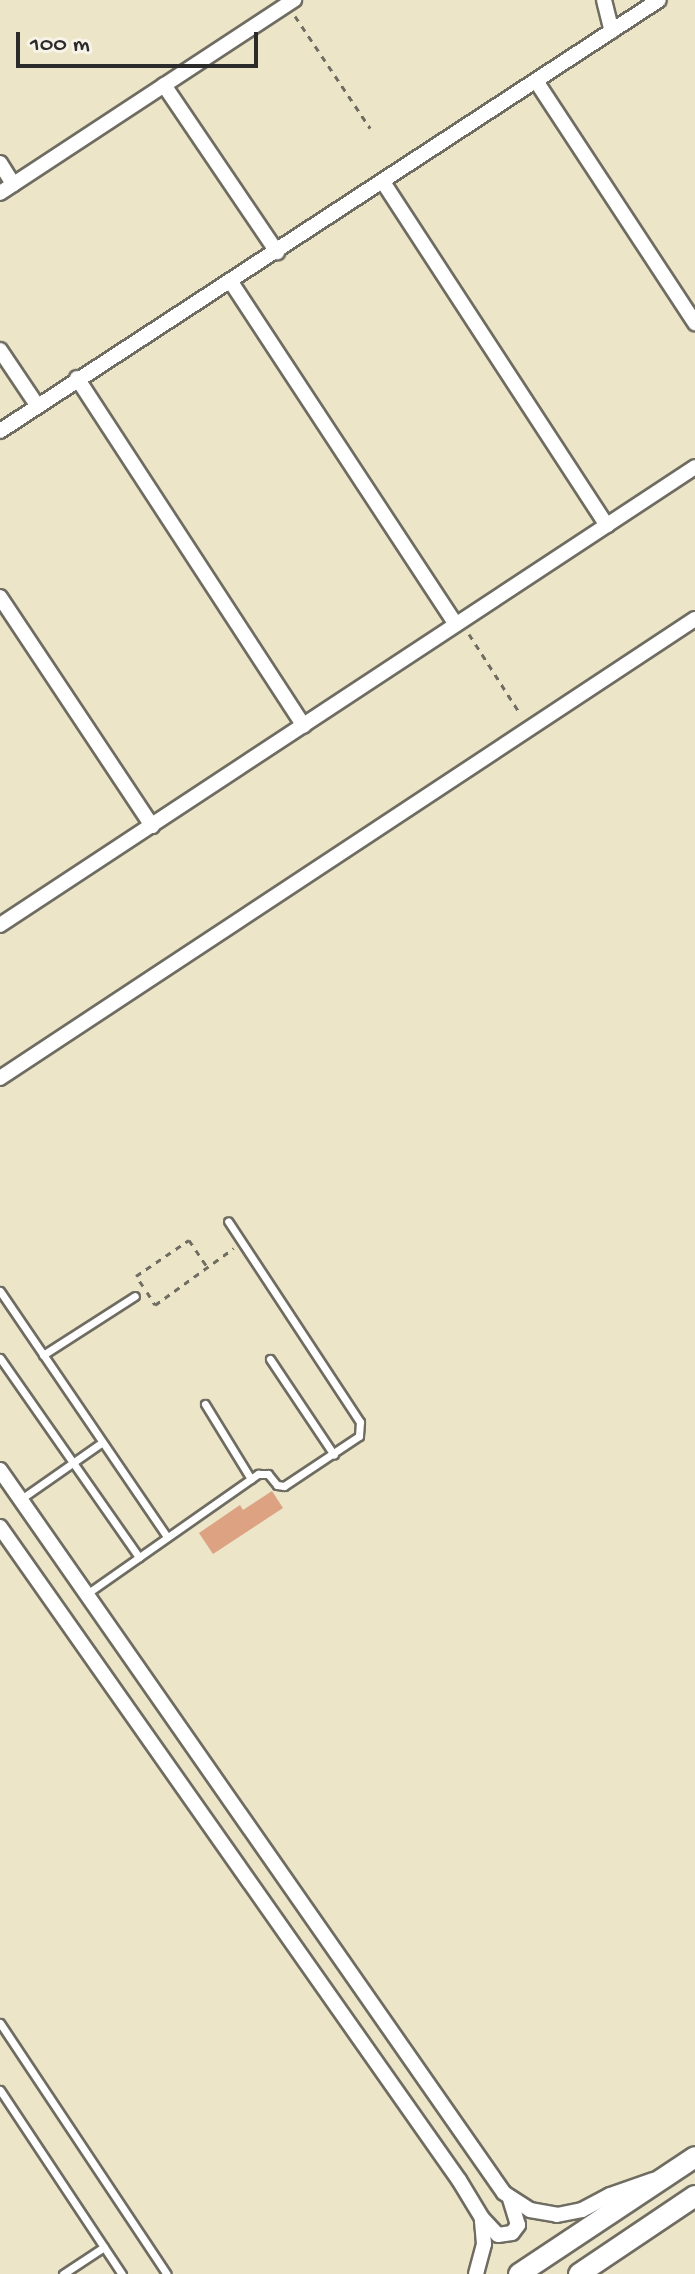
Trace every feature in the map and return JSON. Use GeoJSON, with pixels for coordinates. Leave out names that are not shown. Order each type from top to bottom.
{"type":"FeatureCollection","features":[{"type":"Feature","properties":{"kind":"main road"},"geometry":{"type":"LineString","coordinates":[[519,2274],[695,2157]]}},
{"type":"Feature","properties":{"kind":"main road"},"geometry":{"type":"LineString","coordinates":[[579,2274],[695,2196]]}},
{"type":"Feature","properties":{"kind":"street"},"geometry":{"type":"LineString","coordinates":[[604,0],[612,31]]}},
{"type":"Feature","properties":{"kind":"street"},"geometry":{"type":"LineString","coordinates":[[0,431],[659,0]]}},
{"type":"Feature","properties":{"kind":"street"},"geometry":{"type":"LineString","coordinates":[[0,193],[290,2]]}},
{"type":"Feature","properties":{"kind":"street"},"geometry":{"type":"LineString","coordinates":[[536,81],[695,323]]}},
{"type":"Feature","properties":{"kind":"street"},"geometry":{"type":"LineString","coordinates":[[164,85],[277,252]]}},
{"type":"Feature","properties":{"kind":"street"},"geometry":{"type":"LineString","coordinates":[[0,163],[13,184]]}},
{"type":"Feature","properties":{"kind":"street"},"geometry":{"type":"LineString","coordinates":[[383,182],[607,525]]}},
{"type":"Feature","properties":{"kind":"street"},"geometry":{"type":"LineString","coordinates":[[231,282],[458,622]]}},
{"type":"Feature","properties":{"kind":"street"},"geometry":{"type":"LineString","coordinates":[[0,350],[37,405]]}},
{"type":"Feature","properties":{"kind":"street"},"geometry":{"type":"LineString","coordinates":[[77,378],[304,726]]}},
{"type":"Feature","properties":{"kind":"street"},"geometry":{"type":"LineString","coordinates":[[0,925],[695,467]]}},
{"type":"Feature","properties":{"kind":"street"},"geometry":{"type":"LineString","coordinates":[[0,597],[152,826]]}},
{"type":"Feature","properties":{"kind":"street"},"geometry":{"type":"LineString","coordinates":[[0,1078],[695,619]]}},
{"type":"Feature","properties":{"kind":"street"},"geometry":{"type":"LineString","coordinates":[[0,1470],[477,2157],[510,2199],[519,2220],[512,2233],[498,2235],[482,2218],[459,2180],[0,1527]]}},
{"type":"Feature","properties":{"kind":"street"},"geometry":{"type":"LineString","coordinates":[[510,2199],[544,2214],[569,2214],[628,2187],[665,2177]]}},
{"type":"Feature","properties":{"kind":"street"},"geometry":{"type":"LineString","coordinates":[[476,2274],[484,2244],[482,2218]]}},
{"type":"Feature","properties":{"kind":"lane"},"geometry":{"type":"LineString","coordinates":[[88,1593],[251,1479],[265,1473],[277,1485],[284,1486],[357,1440],[361,1432],[360,1422],[228,1221]]}},
{"type":"Feature","properties":{"kind":"lane"},"geometry":{"type":"LineString","coordinates":[[0,1291],[167,1537]]}},
{"type":"Feature","properties":{"kind":"lane"},"geometry":{"type":"LineString","coordinates":[[43,1355],[135,1296]]}},
{"type":"Feature","properties":{"kind":"lane"},"geometry":{"type":"LineString","coordinates":[[0,1358],[139,1557]]}},
{"type":"Feature","properties":{"kind":"lane"},"geometry":{"type":"LineString","coordinates":[[270,1359],[334,1455]]}},
{"type":"Feature","properties":{"kind":"lane"},"geometry":{"type":"LineString","coordinates":[[205,1404],[251,1479]]}},
{"type":"Feature","properties":{"kind":"lane"},"geometry":{"type":"LineString","coordinates":[[21,1499],[101,1443]]}},
{"type":"Feature","properties":{"kind":"lane"},"geometry":{"type":"LineString","coordinates":[[0,2023],[167,2274]]}},
{"type":"Feature","properties":{"kind":"lane"},"geometry":{"type":"LineString","coordinates":[[0,2090],[122,2274]]}},
{"type":"Feature","properties":{"kind":"lane"},"geometry":{"type":"LineString","coordinates":[[63,2274],[104,2247]]}},
{"type":"Feature","properties":{"kind":"path"},"geometry":{"type":"LineString","coordinates":[[290,2],[370,128]]}},
{"type":"Feature","properties":{"kind":"path"},"geometry":{"type":"LineString","coordinates":[[458,622],[529,729]]}},
{"type":"Feature","properties":{"kind":"path"},"geometry":{"type":"LineString","coordinates":[[207,1267],[189,1240],[136,1276],[155,1305],[242,1242]]}},
{"type":"Feature","properties":{"kind":"building"},"geometry":{"type":"Polygon","coordinates":[[[272,1491],[283,1508],[213,1554],[199,1533],[240,1505],[243,1510],[272,1491]]]}}]}
